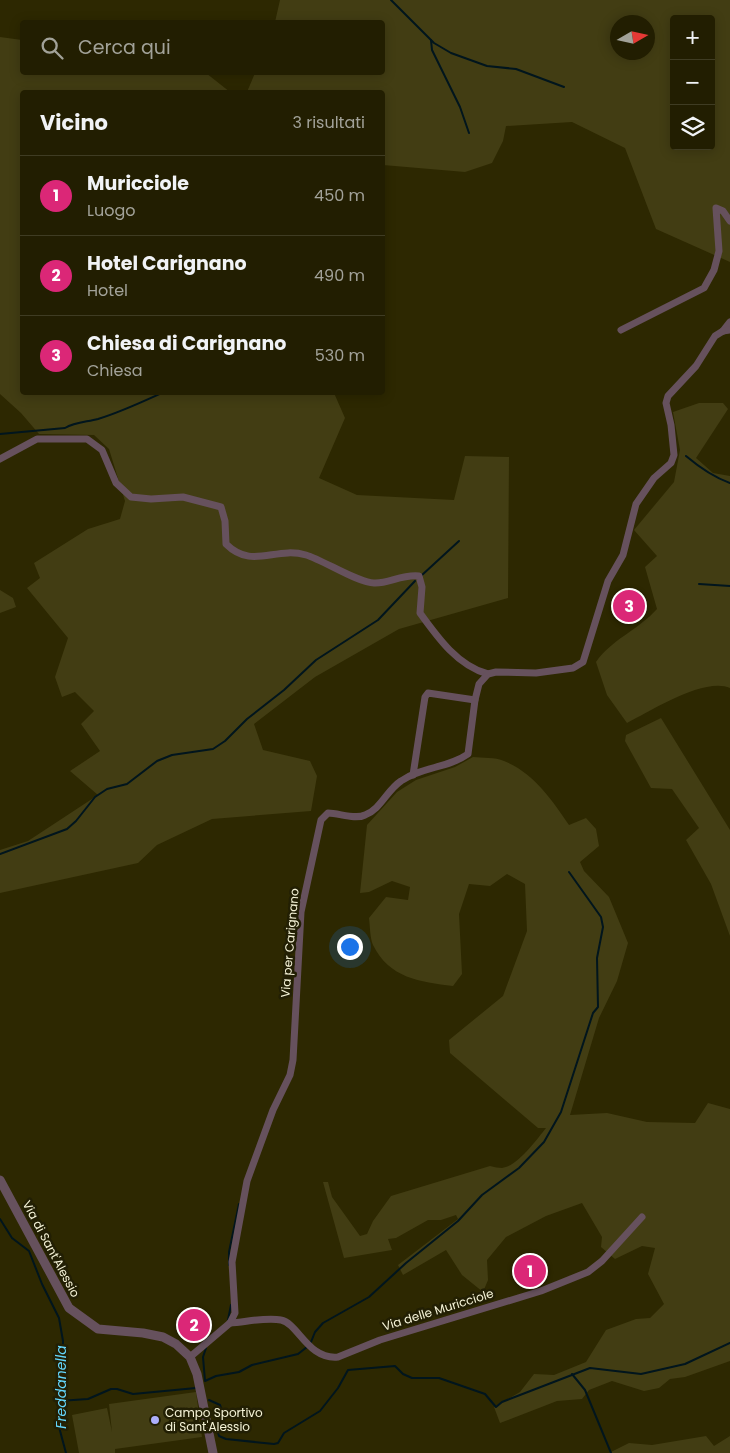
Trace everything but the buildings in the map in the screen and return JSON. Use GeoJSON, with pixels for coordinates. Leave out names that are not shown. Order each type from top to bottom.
{"type":"FeatureCollection","features":[{"type":"Feature","properties":{"kind":"street"},"geometry":{"type":"LineString","coordinates":[[621,330],[704,288],[714,270],[719,251],[716,208],[723,211],[730,221]]}},
{"type":"Feature","properties":{"kind":"street"},"geometry":{"type":"LineString","coordinates":[[0,459],[37,439],[87,439],[102,450],[116,483],[131,497],[151,499],[183,497],[221,507],[225,521],[226,544],[234,552],[244,557],[282,553],[305,554],[374,584],[408,575],[419,576],[422,587],[420,613],[447,649],[478,672],[488,674],[496,672],[536,673],[573,668],[584,662],[608,581],[623,554],[636,504],[654,478],[671,463],[674,455],[674,438],[666,403],[668,396],[696,366],[715,336],[726,331],[730,322]]}},
{"type":"Feature","properties":{"kind":"street","name":"Via per Carignano"},"geometry":{"type":"LineString","coordinates":[[230,1323],[235,1312],[232,1262],[247,1182],[273,1110],[290,1075],[293,1060],[301,912],[321,820],[328,813],[359,817],[366,815],[380,804],[393,788],[413,775],[457,762],[468,754],[479,684],[488,674]]}},
{"type":"Feature","properties":{"kind":"street"},"geometry":{"type":"LineString","coordinates":[[413,775],[425,697],[428,693],[475,700]]}},
{"type":"Feature","properties":{"kind":"street","name":"Via di Sant'Alessio"},"geometry":{"type":"LineString","coordinates":[[0,1180],[68,1308],[98,1329],[143,1333],[163,1337],[176,1344],[190,1357]]}},
{"type":"Feature","properties":{"kind":"street","name":"Via delle Muricciole"},"geometry":{"type":"LineString","coordinates":[[230,1323],[281,1320],[290,1324],[304,1344],[338,1357],[380,1340],[541,1291],[588,1272],[602,1261],[642,1217]]}},
{"type":"Feature","properties":{"kind":"street"},"geometry":{"type":"LineString","coordinates":[[213,1453],[197,1374],[190,1357],[230,1323]]}},
{"type":"Feature","properties":{"kind":"shaded area"},"geometry":{"type":"Polygon","coordinates":[[[280,0],[730,0],[730,262],[656,229],[625,148],[572,122],[506,126],[503,141],[492,163],[465,172],[385,165],[385,90],[248,90],[254,75],[385,75],[385,20],[275,20],[280,0]]]}},
{"type":"Feature","properties":{"kind":"shaded area"},"geometry":{"type":"Polygon","coordinates":[[[0,37],[20,40],[20,75],[209,75],[227,90],[20,90],[20,395],[335,395],[345,418],[319,478],[357,495],[454,500],[465,456],[509,457],[508,598],[399,629],[315,677],[254,724],[263,750],[310,761],[317,776],[311,811],[212,819],[157,845],[138,863],[0,893],[0,850],[28,841],[98,795],[70,771],[100,751],[81,724],[94,711],[75,692],[62,697],[55,677],[68,638],[27,588],[40,578],[34,563],[88,529],[120,519],[125,501],[109,449],[94,435],[39,434],[21,413],[0,394],[0,37]]]}},
{"type":"Feature","properties":{"kind":"shaded area"},"geometry":{"type":"Polygon","coordinates":[[[699,403],[723,403],[728,409],[696,458],[713,473],[730,476],[730,688],[719,686],[706,687],[692,691],[627,723],[607,695],[596,662],[609,647],[642,623],[657,609],[645,567],[657,556],[634,530],[674,482],[680,450],[673,412],[699,403]]]}},
{"type":"Feature","properties":{"kind":"shaded area"},"geometry":{"type":"Polygon","coordinates":[[[0,590],[13,598],[16,607],[0,613],[0,590]]]}},
{"type":"Feature","properties":{"kind":"shaded area"},"geometry":{"type":"Polygon","coordinates":[[[661,718],[730,830],[730,936],[711,884],[686,840],[699,828],[672,789],[651,788],[625,741],[626,735],[661,718]]]}},
{"type":"Feature","properties":{"kind":"shaded area"},"geometry":{"type":"Polygon","coordinates":[[[473,757],[497,759],[515,766],[541,788],[569,825],[586,818],[596,829],[599,846],[580,862],[584,871],[609,897],[628,943],[617,981],[599,1018],[570,1115],[607,1113],[647,1122],[695,1123],[708,1103],[730,1109],[730,1361],[685,1377],[670,1379],[659,1388],[644,1391],[612,1381],[589,1390],[582,1399],[557,1401],[500,1423],[494,1407],[520,1392],[534,1374],[554,1375],[586,1362],[606,1330],[636,1319],[650,1318],[664,1304],[648,1274],[655,1248],[642,1246],[615,1259],[601,1247],[602,1237],[582,1203],[546,1216],[506,1237],[487,1260],[488,1280],[483,1292],[462,1275],[446,1250],[403,1275],[398,1265],[458,1219],[456,1215],[441,1220],[428,1220],[396,1238],[388,1239],[392,1250],[344,1258],[323,1182],[328,1182],[332,1197],[360,1236],[367,1234],[373,1221],[391,1196],[490,1166],[502,1168],[508,1166],[526,1152],[546,1128],[538,1128],[450,1053],[449,1040],[503,996],[527,931],[525,884],[507,874],[490,886],[469,884],[459,914],[462,974],[453,986],[417,980],[397,971],[388,965],[373,945],[369,918],[386,897],[408,900],[410,887],[392,881],[369,892],[360,893],[367,825],[397,792],[416,780],[455,767],[473,757]]]}},
{"type":"Feature","properties":{"kind":"shaded area","name":"Campo Sportivo di Sant'Alessio"},"geometry":{"type":"Polygon","coordinates":[[[196,1392],[202,1437],[115,1449],[115,1453],[79,1453],[72,1415],[107,1408],[112,1432],[109,1404],[196,1392]]]}},
{"type":"Feature","properties":{"kind":"shaded area"},"geometry":{"type":"Polygon","coordinates":[[[706,1436],[714,1446],[730,1436],[730,1453],[609,1453],[629,1443],[652,1445],[706,1436]]]}},
{"type":"Feature","properties":{"kind":"waterway"},"geometry":{"type":"LineString","coordinates":[[391,0],[434,43],[451,53],[487,66],[516,69],[564,87]]}},
{"type":"Feature","properties":{"kind":"waterway"},"geometry":{"type":"LineString","coordinates":[[431,40],[432,50],[460,107],[469,133]]}},
{"type":"Feature","properties":{"kind":"waterway"},"geometry":{"type":"LineString","coordinates":[[0,434],[65,428],[73,424],[115,413],[157,395]]}},
{"type":"Feature","properties":{"kind":"waterway"},"geometry":{"type":"LineString","coordinates":[[686,456],[706,471],[730,483]]}},
{"type":"Feature","properties":{"kind":"waterway"},"geometry":{"type":"LineString","coordinates":[[422,575],[459,541]]}},
{"type":"Feature","properties":{"kind":"waterway"},"geometry":{"type":"LineString","coordinates":[[0,854],[67,829],[76,821],[95,797],[107,789],[127,784],[157,761],[172,755],[213,749],[225,741],[247,719],[284,690],[316,660],[378,620],[415,581]]}},
{"type":"Feature","properties":{"kind":"waterway"},"geometry":{"type":"LineString","coordinates":[[699,584],[730,586]]}},
{"type":"Feature","properties":{"kind":"waterway"},"geometry":{"type":"LineString","coordinates":[[311,1342],[315,1332],[323,1323],[369,1297],[406,1263],[458,1221],[482,1195],[519,1168],[544,1142],[561,1112],[593,1013],[598,1007],[597,958],[603,927],[601,917],[569,872]]}},
{"type":"Feature","properties":{"kind":"waterway"},"geometry":{"type":"LineString","coordinates":[[229,1265],[229,1252],[239,1204]]}},
{"type":"Feature","properties":{"kind":"waterway","name":"Freddanella"},"geometry":{"type":"LineString","coordinates":[[0,1219],[12,1238],[29,1251],[42,1284],[59,1318],[63,1341],[59,1427],[66,1453]]}},
{"type":"Feature","properties":{"kind":"waterway"},"geometry":{"type":"LineString","coordinates":[[228,1320],[231,1305]]}},
{"type":"Feature","properties":{"kind":"waterway"},"geometry":{"type":"LineString","coordinates":[[209,1400],[220,1405],[221,1408],[222,1418],[217,1430],[219,1436],[226,1439],[274,1444],[278,1443],[284,1433],[320,1411],[338,1388],[348,1370],[395,1366],[403,1374],[412,1378],[439,1378],[485,1394],[496,1407],[502,1402],[590,1368],[641,1374],[685,1364],[730,1343]]}},
{"type":"Feature","properties":{"kind":"waterway"},"geometry":{"type":"LineString","coordinates":[[206,1348],[203,1357],[205,1381],[216,1376],[239,1372],[252,1365],[298,1354],[307,1347]]}},
{"type":"Feature","properties":{"kind":"waterway"},"geometry":{"type":"LineString","coordinates":[[572,1374],[585,1390],[611,1453]]}},
{"type":"Feature","properties":{"kind":"waterway"},"geometry":{"type":"LineString","coordinates":[[59,1401],[88,1399],[111,1389],[133,1394],[196,1388]]}},
{"type":"Feature","properties":{"kind":"place","name":"Chiesa di Carignano"},"geometry":{"type":"Point","coordinates":[629,606]}},
{"type":"Feature","properties":{"kind":"place","name":"Muricciole"},"geometry":{"type":"Point","coordinates":[530,1271]}},
{"type":"Feature","properties":{"kind":"place","name":"Hotel Carignano"},"geometry":{"type":"Point","coordinates":[194,1325]}},
{"type":"Feature","properties":{"kind":"place","name":"Campo Sportivo di Sant'Alessio"},"geometry":{"type":"Point","coordinates":[155,1420]}}]}
